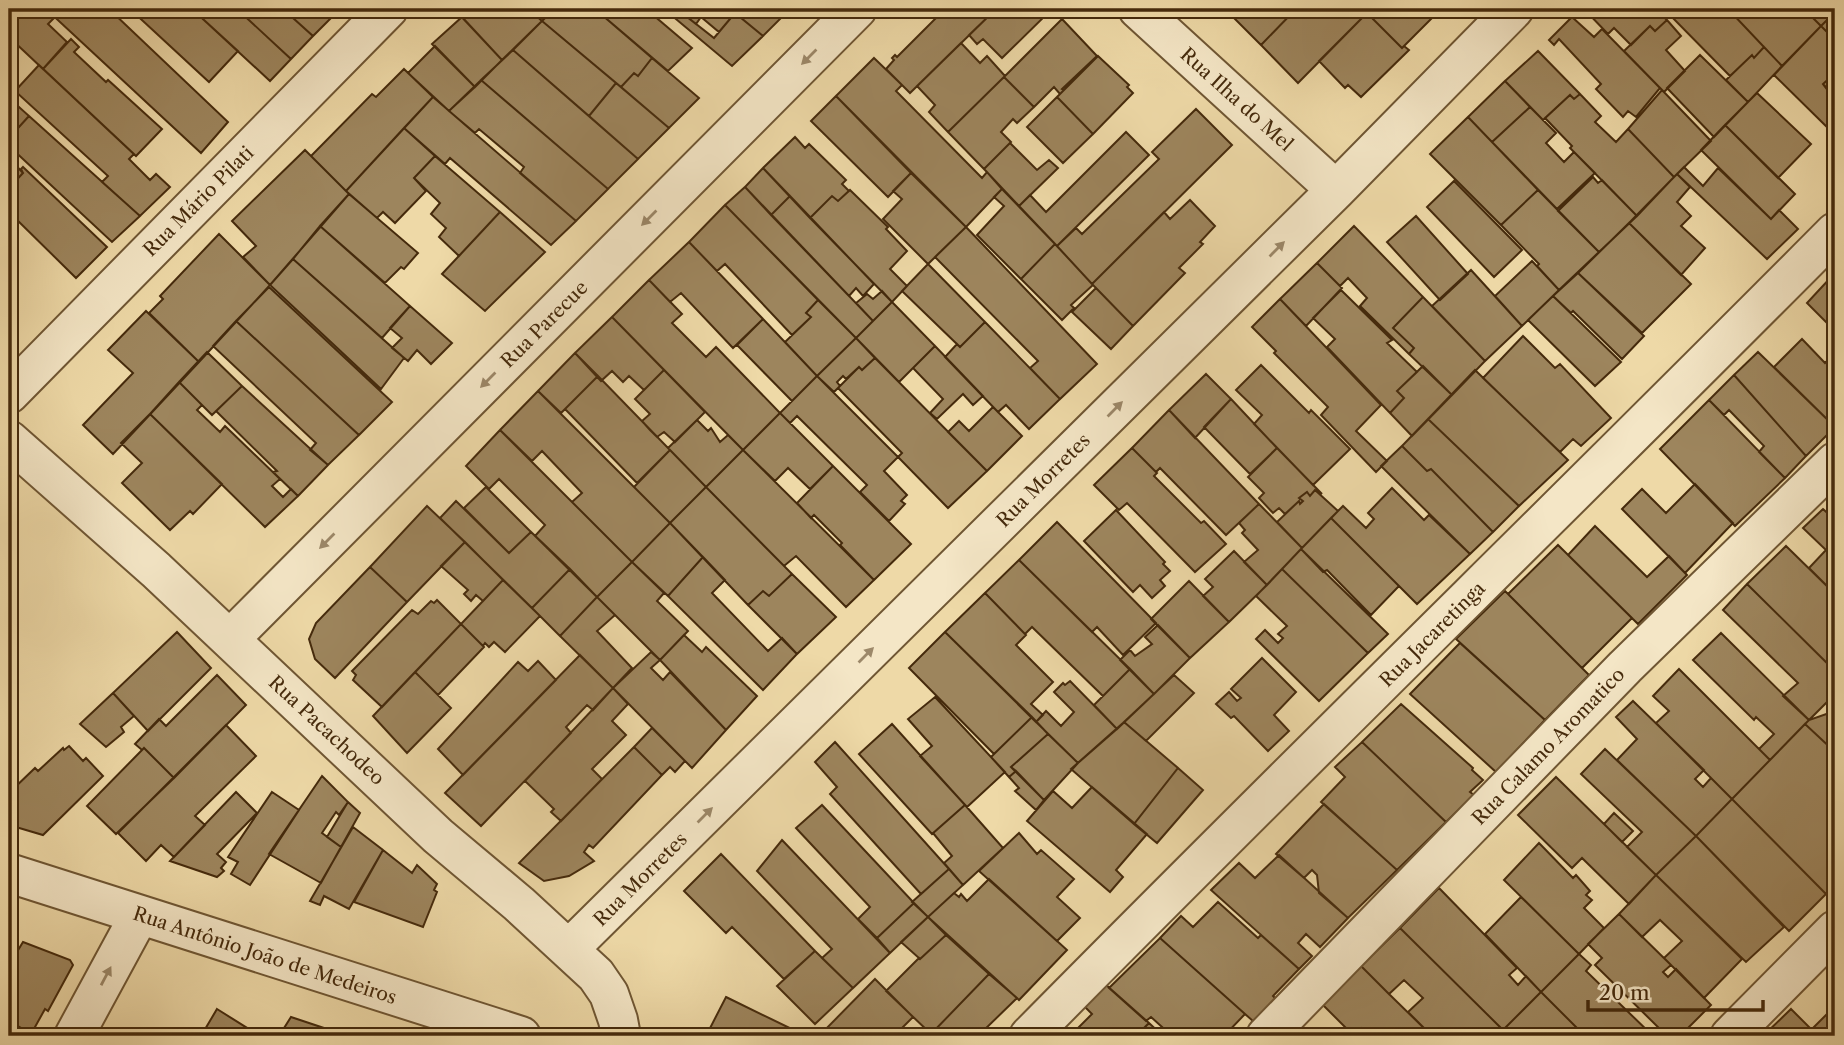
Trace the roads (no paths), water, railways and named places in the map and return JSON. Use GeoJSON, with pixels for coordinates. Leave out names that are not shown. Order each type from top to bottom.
{"type":"FeatureCollection","features":[{"type":"Feature","properties":{"kind":"street","name":"Rua Mário Pilati"},"geometry":{"type":"LineString","coordinates":[[9,394],[388,9]]}},
{"type":"Feature","properties":{"kind":"street","name":"Rua Parecue"},"geometry":{"type":"LineString","coordinates":[[230,639],[857,9]]}},
{"type":"Feature","properties":{"kind":"street","name":"Rua Ilha do Mel"},"geometry":{"type":"LineString","coordinates":[[1138,9],[1336,190]]}},
{"type":"Feature","properties":{"kind":"street","name":"Rua Morretes"},"geometry":{"type":"LineString","coordinates":[[569,949],[1336,190],[1514,9]]}},
{"type":"Feature","properties":{"kind":"street","name":"Rua Jacaretinga"},"geometry":{"type":"LineString","coordinates":[[1029,1036],[1223,839],[1582,486],[1835,232]]}},
{"type":"Feature","properties":{"kind":"street","name":"Rua Pacachodeo"},"geometry":{"type":"LineString","coordinates":[[9,440],[156,570],[438,836],[596,975],[609,994],[621,1036]]}},
{"type":"Feature","properties":{"kind":"street","name":"Rua Calamo Aromatico"},"geometry":{"type":"LineString","coordinates":[[1266,1036],[1625,667],[1835,462]]}},
{"type":"Feature","properties":{"kind":"street","name":"Rua Antônio João de Medeiros"},"geometry":{"type":"LineString","coordinates":[[9,873],[521,1036]]}},
{"type":"Feature","properties":{"kind":"street"},"geometry":{"type":"LineString","coordinates":[[74,1036],[139,916]]}},
{"type":"Feature","properties":{"kind":"street"},"geometry":{"type":"LineString","coordinates":[[1730,1036],[1835,930]]}}]}
